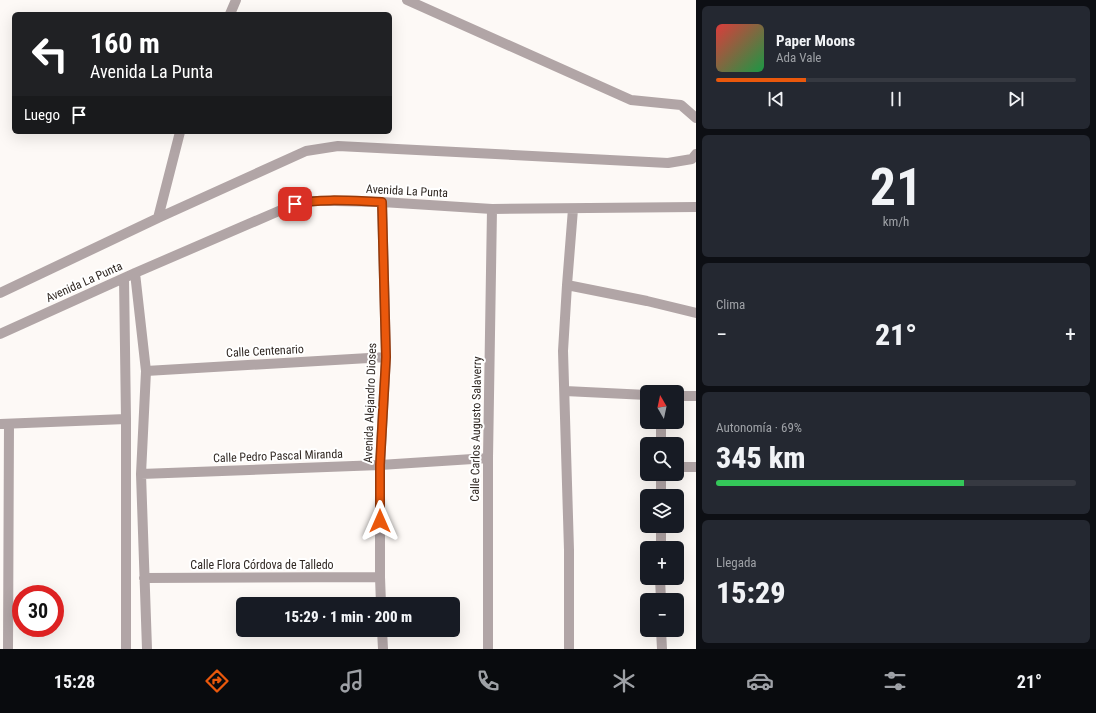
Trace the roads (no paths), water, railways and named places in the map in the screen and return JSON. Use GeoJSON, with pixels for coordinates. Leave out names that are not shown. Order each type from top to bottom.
{"type":"FeatureCollection","features":[{"type":"Feature","properties":{"kind":"street"},"geometry":{"type":"LineString","coordinates":[[231,12],[236,0]]}},
{"type":"Feature","properties":{"kind":"street"},"geometry":{"type":"LineString","coordinates":[[407,0],[631,100],[681,105],[696,118]]}},
{"type":"Feature","properties":{"kind":"street"},"geometry":{"type":"LineString","coordinates":[[158,218],[179,134]]}},
{"type":"Feature","properties":{"kind":"street"},"geometry":{"type":"LineString","coordinates":[[0,294],[158,218],[306,151],[338,146],[668,163],[692,159],[696,154]]}},
{"type":"Feature","properties":{"kind":"street","name":"Avenida La Punta"},"geometry":{"type":"LineString","coordinates":[[0,334],[135,273],[295,204],[308,201],[382,202],[492,209],[696,207]]}},
{"type":"Feature","properties":{"kind":"street","name":"Avenida Alejandro Dioses"},"geometry":{"type":"LineString","coordinates":[[381,597],[380,465],[386,357],[382,202]]}},
{"type":"Feature","properties":{"kind":"street"},"geometry":{"type":"LineString","coordinates":[[569,649],[569,542],[563,351],[573,208]]}},
{"type":"Feature","properties":{"kind":"street","name":"Calle Carlos Augusto Salaverry"},"geometry":{"type":"LineString","coordinates":[[488,649],[488,458],[492,209]]}},
{"type":"Feature","properties":{"kind":"street"},"geometry":{"type":"LineString","coordinates":[[135,273],[146,371],[141,474],[147,649]]}},
{"type":"Feature","properties":{"kind":"street"},"geometry":{"type":"LineString","coordinates":[[124,278],[126,419],[126,649]]}},
{"type":"Feature","properties":{"kind":"street"},"geometry":{"type":"LineString","coordinates":[[567,285],[647,301],[696,313]]}},
{"type":"Feature","properties":{"kind":"street","name":"Calle Centenario"},"geometry":{"type":"LineString","coordinates":[[146,371],[386,357]]}},
{"type":"Feature","properties":{"kind":"street"},"geometry":{"type":"LineString","coordinates":[[565,391],[640,395]]}},
{"type":"Feature","properties":{"kind":"street"},"geometry":{"type":"LineString","coordinates":[[684,396],[696,396]]}},
{"type":"Feature","properties":{"kind":"street"},"geometry":{"type":"LineString","coordinates":[[8,649],[4,552],[5,424],[126,419]]}},
{"type":"Feature","properties":{"kind":"street","name":"Calle Pedro Pascal Miranda"},"geometry":{"type":"LineString","coordinates":[[141,474],[380,465],[488,458]]}},
{"type":"Feature","properties":{"kind":"street"},"geometry":{"type":"LineString","coordinates":[[684,467],[696,467]]}},
{"type":"Feature","properties":{"kind":"street","name":"Calle Flora Córdova de Talledo"},"geometry":{"type":"LineString","coordinates":[[144,578],[380,577]]}},
{"type":"Feature","properties":{"kind":"street"},"geometry":{"type":"LineString","coordinates":[[382,637],[382,649]]}},
{"type":"Feature","properties":{"kind":"street"},"geometry":{"type":"LineString","coordinates":[[661,637],[662,649]]}}]}
